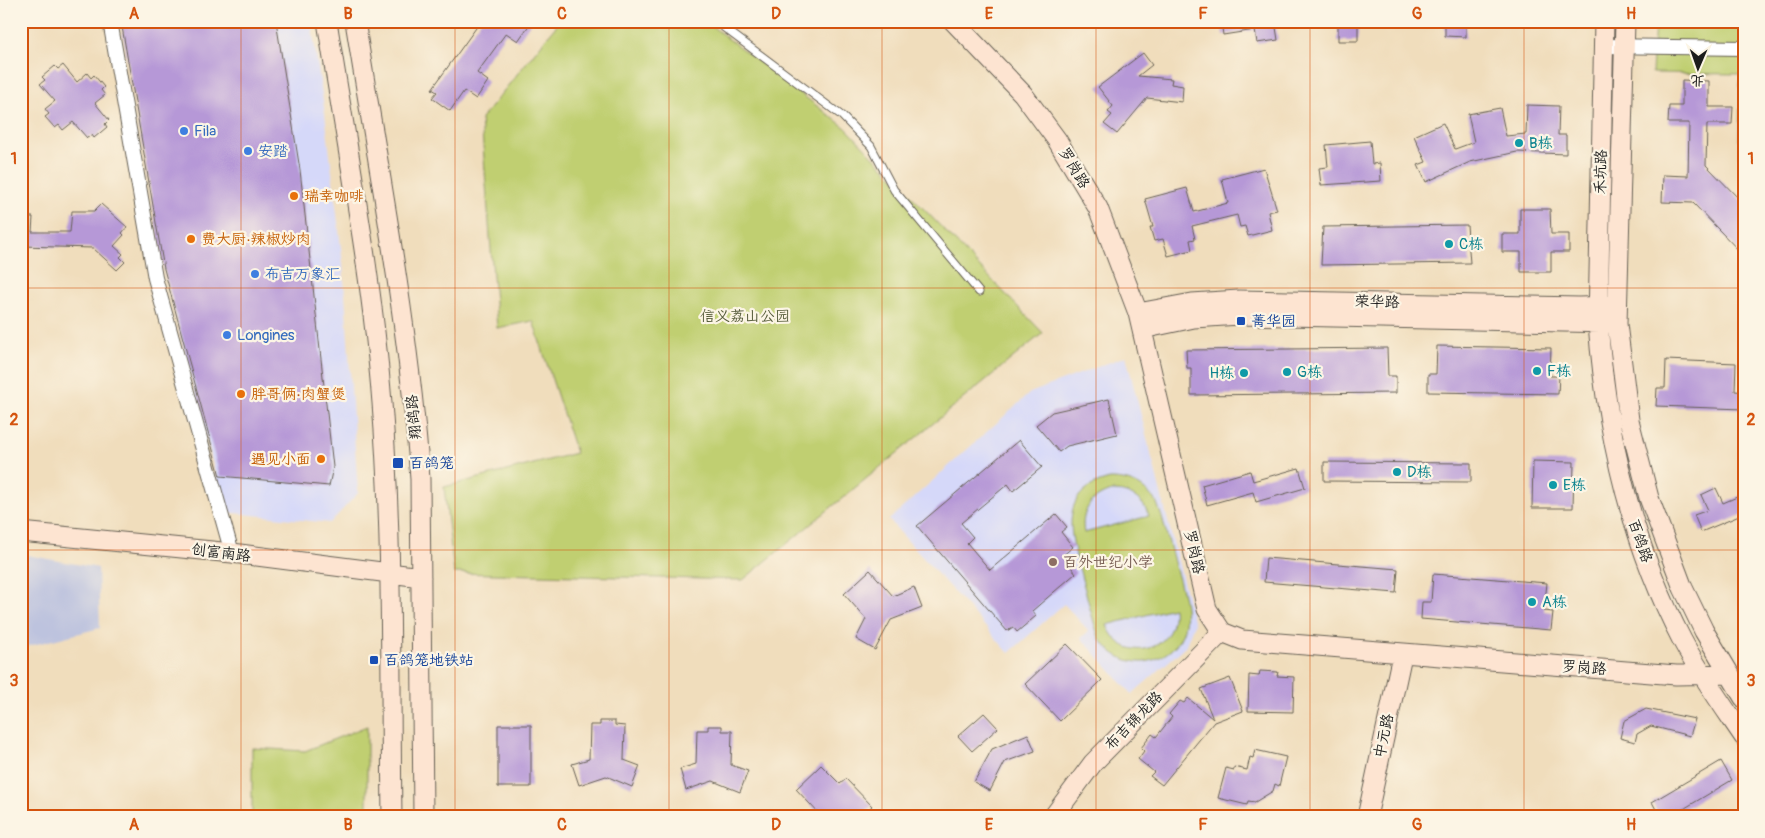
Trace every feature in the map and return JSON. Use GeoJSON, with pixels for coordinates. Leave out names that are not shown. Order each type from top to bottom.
{"type":"FeatureCollection","features":[{"type":"Feature","properties":{"kind":"street"},"geometry":{"type":"LineString","coordinates":[[110,21],[155,278],[232,553]]}},
{"type":"Feature","properties":{"kind":"street","name":"翔鸽路"},"geometry":{"type":"LineString","coordinates":[[327,21],[376,346],[386,458],[392,817]]}},
{"type":"Feature","properties":{"kind":"street","name":"翔鸽路"},"geometry":{"type":"LineString","coordinates":[[355,21],[410,372],[420,478],[423,817]]}},
{"type":"Feature","properties":{"kind":"street","name":"罗岗路"},"geometry":{"type":"LineString","coordinates":[[953,21],[1023,94],[1057,140],[1098,208],[1140,321],[1207,609],[1222,632],[1242,640],[1402,655],[1704,676],[1730,674]]}},
{"type":"Feature","properties":{"kind":"street","name":"禾坑路"},"geometry":{"type":"LineString","coordinates":[[1599,315],[1604,21]]}},
{"type":"Feature","properties":{"kind":"street","name":"禾坑路"},"geometry":{"type":"LineString","coordinates":[[1618,314],[1625,21]]}},
{"type":"Feature","properties":{"kind":"street"},"geometry":{"type":"LineString","coordinates":[[1604,46],[1744,48]]}},
{"type":"Feature","properties":{"kind":"street","name":"荣华路"},"geometry":{"type":"LineString","coordinates":[[1140,321],[1192,303],[1239,300],[1599,315],[1618,314]]}},
{"type":"Feature","properties":{"kind":"street","name":"百鸽路"},"geometry":{"type":"LineString","coordinates":[[1618,314],[1629,420],[1649,498],[1683,588],[1704,631],[1744,698]]}},
{"type":"Feature","properties":{"kind":"street","name":"百鸽路"},"geometry":{"type":"LineString","coordinates":[[1599,315],[1601,365],[1619,468],[1629,508],[1659,592],[1683,642],[1744,737]]}},
{"type":"Feature","properties":{"kind":"street","name":"创富南路"},"geometry":{"type":"LineString","coordinates":[[21,532],[232,553],[389,575],[421,577]]}},
{"type":"Feature","properties":{"kind":"street","name":"布吉锦龙路"},"geometry":{"type":"LineString","coordinates":[[1053,817],[1094,764],[1222,632]]}},
{"type":"Feature","properties":{"kind":"street","name":"中元路"},"geometry":{"type":"LineString","coordinates":[[1367,817],[1402,655]]}},
{"type":"Feature","properties":{"kind":"lane"},"geometry":{"type":"LineString","coordinates":[[719,21],[723,27],[842,116],[871,146],[894,190],[979,292]]}},
{"type":"Feature","properties":{"kind":"shaded area","name":"布吉万象汇"},"geometry":{"type":"Polygon","coordinates":[[[121,21],[311,21],[325,114],[343,265],[358,493],[330,523],[225,512],[164,269],[121,21]]]}},
{"type":"Feature","properties":{"kind":"shaded area","name":"百外世纪小学"},"geometry":{"type":"Polygon","coordinates":[[[1126,356],[1194,624],[1185,647],[1132,694],[1081,638],[1089,631],[1064,604],[1009,653],[889,520],[1030,393],[1126,356]]]}},
{"type":"Feature","properties":{"kind":"shaded area"},"geometry":{"type":"Polygon","coordinates":[[[21,554],[98,568],[100,628],[21,648],[21,554]]]}},
{"type":"Feature","properties":{"kind":"green space","name":"信义荔山公园"},"geometry":{"type":"Polygon","coordinates":[[[560,21],[705,21],[846,128],[1043,333],[743,580],[454,573],[444,487],[576,453],[533,321],[497,328],[481,119],[560,21]]]}},
{"type":"Feature","properties":{"kind":"green space"},"geometry":{"type":"Polygon","coordinates":[[[1655,21],[1744,21],[1744,161],[1739,157],[1740,74],[1652,73],[1655,21]]]}},
{"type":"Feature","properties":{"kind":"green space"},"geometry":{"type":"Polygon","coordinates":[[[1110,479],[1125,480],[1148,492],[1157,503],[1183,593],[1186,617],[1180,639],[1169,652],[1155,659],[1137,662],[1124,659],[1108,648],[1099,638],[1074,548],[1071,519],[1074,506],[1081,494],[1092,485],[1110,479]],[[1112,491],[1098,497],[1089,506],[1084,518],[1084,533],[1149,516],[1143,505],[1135,497],[1119,491],[1112,491]],[[1173,608],[1107,625],[1115,638],[1125,646],[1136,649],[1148,648],[1159,644],[1167,635],[1172,623],[1173,608]]]}},
{"type":"Feature","properties":{"kind":"green space"},"geometry":{"type":"Polygon","coordinates":[[[367,726],[367,817],[252,817],[252,748],[305,751],[367,726]]]}},
{"type":"Feature","properties":{"kind":"building","name":"布吉万象汇"},"geometry":{"type":"Polygon","coordinates":[[[121,21],[276,21],[300,170],[333,467],[329,486],[220,476],[164,269],[121,21]]]}},
{"type":"Feature","properties":{"kind":"building"},"geometry":{"type":"Polygon","coordinates":[[[481,21],[532,21],[518,41],[506,33],[477,73],[488,81],[476,99],[464,91],[450,111],[432,98],[437,92],[432,89],[481,21]]]}},
{"type":"Feature","properties":{"kind":"building"},"geometry":{"type":"Polygon","coordinates":[[[1221,21],[1275,21],[1278,40],[1257,43],[1255,30],[1223,35],[1221,21]]]}},
{"type":"Feature","properties":{"kind":"building"},"geometry":{"type":"Polygon","coordinates":[[[1338,21],[1358,21],[1358,41],[1338,41],[1338,21]]]}},
{"type":"Feature","properties":{"kind":"building"},"geometry":{"type":"Polygon","coordinates":[[[1445,21],[1466,21],[1466,37],[1445,36],[1445,21]]]}},
{"type":"Feature","properties":{"kind":"building"},"geometry":{"type":"Polygon","coordinates":[[[1143,53],[1152,65],[1138,76],[1172,79],[1171,84],[1183,86],[1182,102],[1147,98],[1117,134],[1104,124],[1112,115],[1108,112],[1113,106],[1098,87],[1143,53]]]}},
{"type":"Feature","properties":{"kind":"building"},"geometry":{"type":"Polygon","coordinates":[[[63,65],[77,82],[87,73],[91,78],[94,75],[104,87],[101,90],[105,95],[95,103],[109,120],[105,124],[107,127],[94,138],[92,135],[87,138],[73,122],[63,130],[59,125],[55,128],[45,117],[49,114],[45,109],[55,101],[40,84],[45,80],[42,77],[55,66],[58,69],[63,65]]]}},
{"type":"Feature","properties":{"kind":"building"},"geometry":{"type":"Polygon","coordinates":[[[1682,80],[1709,81],[1709,107],[1733,107],[1732,124],[1707,124],[1706,165],[1744,204],[1744,256],[1693,203],[1662,202],[1663,175],[1688,176],[1689,123],[1668,123],[1669,106],[1682,106],[1682,80]]]}},
{"type":"Feature","properties":{"kind":"building","name":"B栋"},"geometry":{"type":"Polygon","coordinates":[[[1527,105],[1559,106],[1558,135],[1566,135],[1566,154],[1517,152],[1470,162],[1426,182],[1418,165],[1426,162],[1414,136],[1443,123],[1455,149],[1474,142],[1468,114],[1500,108],[1506,136],[1526,134],[1527,105]]]}},
{"type":"Feature","properties":{"kind":"building"},"geometry":{"type":"Polygon","coordinates":[[[1370,141],[1372,164],[1380,163],[1381,181],[1321,185],[1319,168],[1328,167],[1326,145],[1370,141]]]}},
{"type":"Feature","properties":{"kind":"building"},"geometry":{"type":"Polygon","coordinates":[[[1264,168],[1277,210],[1268,212],[1272,230],[1248,236],[1245,226],[1240,227],[1237,215],[1192,226],[1195,239],[1190,240],[1192,250],[1168,256],[1163,239],[1154,241],[1150,227],[1153,227],[1145,199],[1187,188],[1194,212],[1228,203],[1222,179],[1264,168]]]}},
{"type":"Feature","properties":{"kind":"building"},"geometry":{"type":"Polygon","coordinates":[[[101,204],[127,227],[122,233],[124,235],[114,246],[123,254],[120,257],[125,262],[117,270],[93,248],[21,246],[21,217],[33,217],[32,232],[70,232],[72,211],[94,211],[101,204]]]}},
{"type":"Feature","properties":{"kind":"building"},"geometry":{"type":"Polygon","coordinates":[[[1520,209],[1550,209],[1551,234],[1569,234],[1569,252],[1551,252],[1551,272],[1521,272],[1521,252],[1502,252],[1502,234],[1520,234],[1520,209]]]}},
{"type":"Feature","properties":{"kind":"building","name":"C栋"},"geometry":{"type":"Polygon","coordinates":[[[1467,225],[1470,263],[1321,265],[1323,227],[1467,225]]]}},
{"type":"Feature","properties":{"kind":"building","name":"F栋"},"geometry":{"type":"Polygon","coordinates":[[[1437,346],[1551,348],[1550,376],[1559,376],[1558,394],[1428,392],[1428,374],[1436,374],[1437,346]]]}},
{"type":"Feature","properties":{"kind":"building"},"geometry":{"type":"Polygon","coordinates":[[[1387,348],[1388,376],[1396,376],[1396,393],[1191,395],[1191,368],[1187,368],[1186,350],[1387,348]]]}},
{"type":"Feature","properties":{"kind":"building"},"geometry":{"type":"Polygon","coordinates":[[[1666,360],[1736,363],[1735,391],[1744,392],[1744,409],[1656,406],[1657,388],[1665,388],[1666,360]]]}},
{"type":"Feature","properties":{"kind":"building"},"geometry":{"type":"Polygon","coordinates":[[[1109,399],[1117,434],[1067,446],[1059,452],[1036,425],[1052,412],[1109,399]]]}},
{"type":"Feature","properties":{"kind":"building"},"geometry":{"type":"Polygon","coordinates":[[[1019,440],[1042,467],[1013,491],[1008,484],[961,523],[973,537],[967,543],[990,570],[1056,514],[1067,527],[1061,532],[1073,547],[1062,556],[1076,573],[1032,611],[1036,616],[1017,632],[1013,627],[1007,631],[917,526],[1019,440]]]}},
{"type":"Feature","properties":{"kind":"building","name":"E栋"},"geometry":{"type":"Polygon","coordinates":[[[1533,461],[1574,462],[1573,508],[1532,508],[1533,461]]]}},
{"type":"Feature","properties":{"kind":"building","name":"D栋"},"geometry":{"type":"Polygon","coordinates":[[[1324,462],[1471,463],[1471,482],[1324,481],[1324,462]]]}},
{"type":"Feature","properties":{"kind":"building"},"geometry":{"type":"Polygon","coordinates":[[[1299,468],[1305,488],[1256,502],[1253,492],[1207,505],[1202,485],[1250,471],[1253,481],[1299,468]]]}},
{"type":"Feature","properties":{"kind":"building"},"geometry":{"type":"Polygon","coordinates":[[[1716,488],[1723,503],[1744,494],[1744,514],[1701,532],[1694,515],[1708,510],[1701,495],[1716,488]]]}},
{"type":"Feature","properties":{"kind":"building"},"geometry":{"type":"Polygon","coordinates":[[[1266,558],[1398,569],[1396,593],[1264,582],[1266,558]]]}},
{"type":"Feature","properties":{"kind":"building"},"geometry":{"type":"Polygon","coordinates":[[[870,570],[893,596],[914,587],[922,608],[891,620],[875,650],[856,639],[866,619],[844,594],[870,570]]]}},
{"type":"Feature","properties":{"kind":"building","name":"A栋"},"geometry":{"type":"Polygon","coordinates":[[[1433,574],[1547,583],[1544,611],[1553,612],[1551,630],[1421,619],[1422,602],[1431,602],[1433,574]]]}},
{"type":"Feature","properties":{"kind":"building"},"geometry":{"type":"Polygon","coordinates":[[[1067,644],[1102,680],[1060,721],[1025,684],[1067,644]]]}},
{"type":"Feature","properties":{"kind":"building"},"geometry":{"type":"Polygon","coordinates":[[[1260,671],[1278,672],[1277,676],[1294,677],[1293,712],[1248,711],[1249,675],[1259,676],[1260,671]]]}},
{"type":"Feature","properties":{"kind":"building"},"geometry":{"type":"Polygon","coordinates":[[[1230,678],[1243,711],[1214,722],[1162,785],[1150,776],[1154,772],[1138,759],[1144,751],[1141,748],[1152,734],[1156,737],[1172,717],[1169,714],[1180,701],[1184,703],[1188,698],[1213,719],[1201,689],[1230,678]]]}},
{"type":"Feature","properties":{"kind":"building"},"geometry":{"type":"Polygon","coordinates":[[[1646,709],[1695,719],[1690,736],[1651,726],[1637,734],[1635,742],[1620,738],[1624,721],[1646,709]]]}},
{"type":"Feature","properties":{"kind":"building"},"geometry":{"type":"Polygon","coordinates":[[[984,713],[998,728],[972,751],[958,736],[984,713]]]}},
{"type":"Feature","properties":{"kind":"building"},"geometry":{"type":"Polygon","coordinates":[[[600,721],[615,721],[615,725],[625,726],[624,760],[640,766],[632,787],[606,776],[579,785],[572,764],[589,759],[590,725],[600,725],[600,721]]]}},
{"type":"Feature","properties":{"kind":"building"},"geometry":{"type":"Polygon","coordinates":[[[498,725],[531,725],[531,787],[498,787],[498,725]]]}},
{"type":"Feature","properties":{"kind":"building"},"geometry":{"type":"Polygon","coordinates":[[[708,726],[722,726],[722,731],[732,731],[731,765],[748,771],[740,792],[713,781],[686,790],[680,769],[696,764],[697,730],[708,730],[708,726]]]}},
{"type":"Feature","properties":{"kind":"building"},"geometry":{"type":"Polygon","coordinates":[[[1028,734],[1035,751],[1005,762],[990,791],[974,782],[992,749],[1028,734]]]}},
{"type":"Feature","properties":{"kind":"building"},"geometry":{"type":"Polygon","coordinates":[[[1255,750],[1286,757],[1279,786],[1275,784],[1273,791],[1255,802],[1248,801],[1247,805],[1218,798],[1226,768],[1234,770],[1234,767],[1247,770],[1250,757],[1253,758],[1255,750]]]}},
{"type":"Feature","properties":{"kind":"building"},"geometry":{"type":"Polygon","coordinates":[[[1721,761],[1732,780],[1670,817],[1660,817],[1652,802],[1721,761]]]}},
{"type":"Feature","properties":{"kind":"building"},"geometry":{"type":"Polygon","coordinates":[[[821,765],[840,784],[846,779],[872,806],[861,817],[822,817],[796,789],[821,765]]]}},
{"type":"Feature","properties":{"kind":"place","name":"Fila"},"geometry":{"type":"Point","coordinates":[184,131]}},
{"type":"Feature","properties":{"kind":"place","name":"B栋"},"geometry":{"type":"Point","coordinates":[1519,143]}},
{"type":"Feature","properties":{"kind":"place","name":"安踏"},"geometry":{"type":"Point","coordinates":[248,151]}},
{"type":"Feature","properties":{"kind":"place","name":"瑞幸咖啡"},"geometry":{"type":"Point","coordinates":[294,196]}},
{"type":"Feature","properties":{"kind":"place","name":"费大厨·辣椒炒肉"},"geometry":{"type":"Point","coordinates":[191,239]}},
{"type":"Feature","properties":{"kind":"place","name":"C栋"},"geometry":{"type":"Point","coordinates":[1449,244]}},
{"type":"Feature","properties":{"kind":"place","name":"布吉万象汇"},"geometry":{"type":"Point","coordinates":[255,274]}},
{"type":"Feature","properties":{"kind":"place","name":"菁华园"},"geometry":{"type":"Point","coordinates":[1241,321]}},
{"type":"Feature","properties":{"kind":"place","name":"Longines"},"geometry":{"type":"Point","coordinates":[227,335]}},
{"type":"Feature","properties":{"kind":"place","name":"F栋"},"geometry":{"type":"Point","coordinates":[1537,371]}},
{"type":"Feature","properties":{"kind":"place","name":"G栋"},"geometry":{"type":"Point","coordinates":[1287,372]}},
{"type":"Feature","properties":{"kind":"place","name":"H栋"},"geometry":{"type":"Point","coordinates":[1244,373]}},
{"type":"Feature","properties":{"kind":"place","name":"胖哥俩·肉蟹煲"},"geometry":{"type":"Point","coordinates":[241,394]}},
{"type":"Feature","properties":{"kind":"place","name":"遇见小面"},"geometry":{"type":"Point","coordinates":[321,459]}},
{"type":"Feature","properties":{"kind":"place","name":"百鸽笼"},"geometry":{"type":"Point","coordinates":[398,463]}},
{"type":"Feature","properties":{"kind":"place","name":"D栋"},"geometry":{"type":"Point","coordinates":[1397,472]}},
{"type":"Feature","properties":{"kind":"place","name":"E栋"},"geometry":{"type":"Point","coordinates":[1553,485]}},
{"type":"Feature","properties":{"kind":"place","name":"百外世纪小学"},"geometry":{"type":"Point","coordinates":[1053,562]}},
{"type":"Feature","properties":{"kind":"place","name":"A栋"},"geometry":{"type":"Point","coordinates":[1532,602]}},
{"type":"Feature","properties":{"kind":"place","name":"百鸽笼地铁站"},"geometry":{"type":"Point","coordinates":[374,660]}}]}
